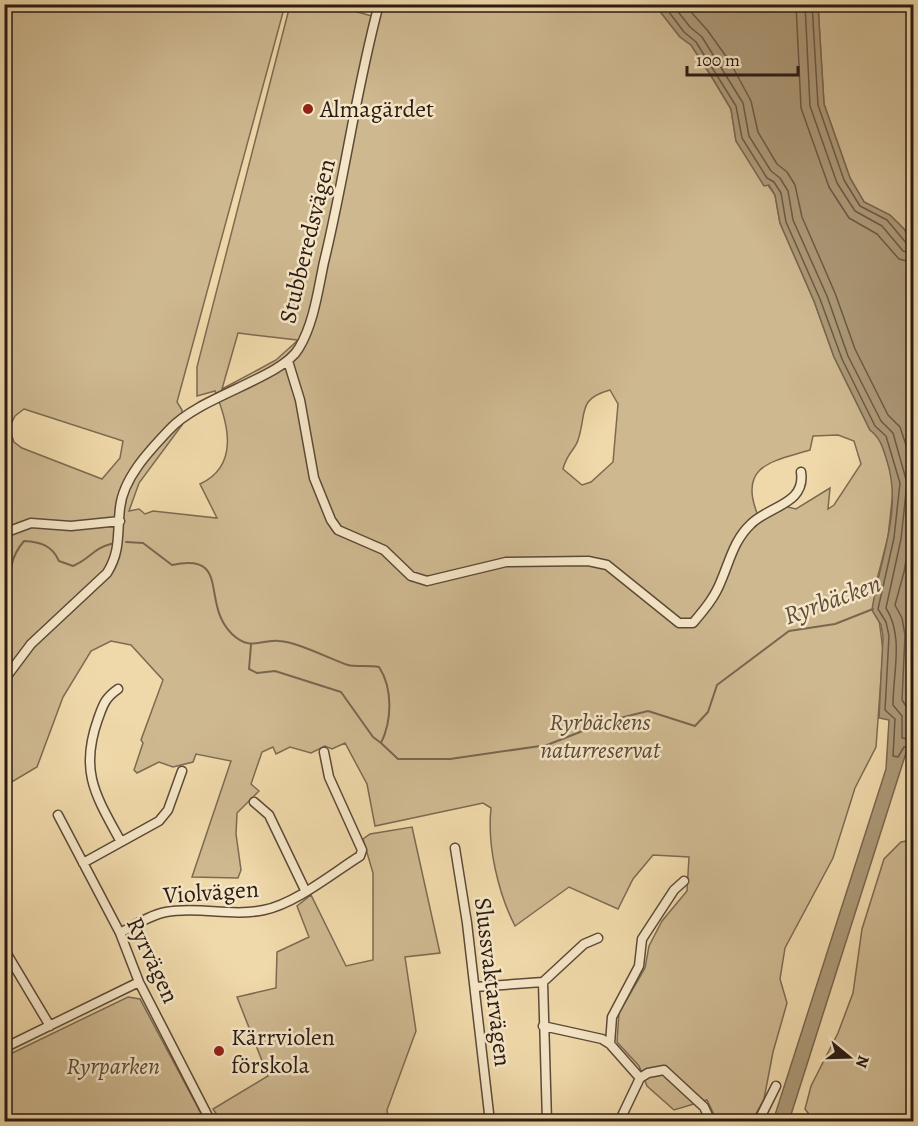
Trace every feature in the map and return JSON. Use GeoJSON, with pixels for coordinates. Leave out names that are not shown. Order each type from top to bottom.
{"type":"FeatureCollection","features":[{"type":"Feature","properties":{"kind":"street","name":"Stubberedsvägen"},"geometry":{"type":"LineString","coordinates":[[4,680],[31,644],[106,573],[116,556],[123,494],[133,474],[178,420],[203,404],[288,361],[299,350],[310,321],[338,204],[369,41],[379,4]]}},
{"type":"Feature","properties":{"kind":"street"},"geometry":{"type":"LineString","coordinates":[[288,361],[300,400],[314,478],[331,520],[339,530],[384,550],[411,576],[427,581],[506,562],[588,561],[607,565],[679,622],[686,625],[693,623],[712,599],[739,537],[765,513],[791,500],[800,487],[801,472]]}},
{"type":"Feature","properties":{"kind":"street"},"geometry":{"type":"LineString","coordinates":[[4,533],[31,523],[71,526],[120,521]]}},
{"type":"Feature","properties":{"kind":"street"},"geometry":{"type":"LineString","coordinates":[[118,689],[106,698],[94,732],[88,762],[101,804],[121,842]]}},
{"type":"Feature","properties":{"kind":"street","name":"Violvägen"},"geometry":{"type":"LineString","coordinates":[[120,933],[151,916],[168,912],[240,913],[265,910],[285,903],[360,856],[362,850],[328,777],[324,752]]}},
{"type":"Feature","properties":{"kind":"street"},"geometry":{"type":"LineString","coordinates":[[82,863],[159,821],[168,810],[182,771]]}},
{"type":"Feature","properties":{"kind":"street"},"geometry":{"type":"LineString","coordinates":[[254,802],[269,815],[305,890]]}},
{"type":"Feature","properties":{"kind":"street","name":"Ryrvägen"},"geometry":{"type":"LineString","coordinates":[[58,815],[120,933],[140,982],[211,1122]]}},
{"type":"Feature","properties":{"kind":"street","name":"Slussvaktarvägen"},"geometry":{"type":"LineString","coordinates":[[455,848],[475,987],[490,1122]]}},
{"type":"Feature","properties":{"kind":"street"},"geometry":{"type":"LineString","coordinates":[[610,1044],[612,1017],[639,966],[642,939],[674,890],[684,880]]}},
{"type":"Feature","properties":{"kind":"street"},"geometry":{"type":"LineString","coordinates":[[475,987],[543,982],[584,944],[598,938]]}},
{"type":"Feature","properties":{"kind":"street"},"geometry":{"type":"LineString","coordinates":[[4,949],[50,1026]]}},
{"type":"Feature","properties":{"kind":"street"},"geometry":{"type":"LineString","coordinates":[[4,1048],[140,982]]}},
{"type":"Feature","properties":{"kind":"street"},"geometry":{"type":"LineString","coordinates":[[543,982],[547,1122]]}},
{"type":"Feature","properties":{"kind":"street"},"geometry":{"type":"LineString","coordinates":[[543,1026],[587,1034],[610,1044],[640,1078]]}},
{"type":"Feature","properties":{"kind":"street"},"geometry":{"type":"LineString","coordinates":[[619,1122],[640,1078],[664,1070],[704,1107],[711,1122]]}},
{"type":"Feature","properties":{"kind":"street"},"geometry":{"type":"LineString","coordinates":[[758,1122],[776,1086]]}},
{"type":"Feature","properties":{"kind":"green space","name":"Ryrbäckens naturreservat"},"geometry":{"type":"Polygon","coordinates":[[[375,4],[655,5],[680,37],[691,45],[731,109],[736,141],[775,195],[780,223],[814,301],[834,357],[870,430],[880,437],[894,482],[888,537],[875,587],[883,651],[876,747],[855,788],[833,858],[785,948],[780,979],[787,1003],[773,1052],[764,1099],[752,1121],[717,1121],[707,1100],[674,1110],[647,1086],[639,1066],[617,1042],[619,1013],[645,968],[649,946],[662,921],[687,891],[689,857],[653,855],[633,879],[618,909],[569,887],[515,926],[495,868],[492,853],[491,808],[483,803],[375,826],[367,784],[345,743],[332,749],[325,746],[311,753],[290,747],[276,754],[273,747],[262,752],[251,784],[259,791],[237,813],[236,834],[241,870],[238,878],[192,877],[231,761],[196,754],[193,762],[173,767],[159,762],[137,773],[134,770],[143,743],[141,740],[163,680],[131,645],[111,641],[91,651],[63,697],[37,767],[5,786],[5,5],[285,5],[177,402],[182,410],[182,425],[139,483],[129,511],[139,509],[145,514],[153,511],[217,518],[200,484],[221,467],[226,456],[227,431],[215,391],[197,396],[197,367],[290,5],[332,5],[372,16],[375,4]],[[238,333],[222,389],[276,360],[297,340],[238,333]],[[610,390],[592,398],[585,408],[578,440],[563,469],[582,485],[591,482],[613,462],[618,404],[610,390]],[[24,409],[15,416],[9,428],[14,442],[22,448],[102,479],[120,458],[123,441],[24,409]],[[838,435],[813,436],[810,450],[773,462],[756,474],[752,484],[752,497],[757,513],[764,515],[784,506],[796,509],[830,488],[828,509],[834,505],[861,464],[854,441],[838,435]]]}},
{"type":"Feature","properties":{"kind":"green space"},"geometry":{"type":"Polygon","coordinates":[[[818,5],[913,5],[913,244],[904,229],[890,215],[864,202],[850,178],[824,104],[818,5]]]}},
{"type":"Feature","properties":{"kind":"green space"},"geometry":{"type":"Polygon","coordinates":[[[412,827],[440,953],[405,957],[416,1031],[387,1110],[389,1121],[221,1121],[213,1109],[268,1076],[237,997],[276,988],[277,952],[309,937],[297,906],[311,895],[346,966],[373,960],[373,873],[363,839],[370,834],[412,827]]]}},
{"type":"Feature","properties":{"kind":"green space"},"geometry":{"type":"Polygon","coordinates":[[[913,840],[913,1121],[814,1121],[805,1109],[811,1086],[838,1033],[853,993],[862,929],[884,859],[901,842],[913,840]]]}},
{"type":"Feature","properties":{"kind":"green space","name":"Ryrparken"},"geometry":{"type":"Polygon","coordinates":[[[128,997],[140,999],[205,1121],[12,1121],[6,1056],[128,997]]]}},
{"type":"Feature","properties":{"kind":"water"},"geometry":{"type":"Polygon","coordinates":[[[655,5],[818,5],[824,104],[850,178],[864,202],[890,215],[904,229],[913,244],[913,755],[906,753],[789,1121],[770,1121],[775,1115],[886,769],[889,720],[879,718],[883,637],[881,625],[872,610],[891,517],[891,480],[881,444],[870,430],[834,357],[814,301],[780,223],[775,195],[769,185],[764,186],[736,141],[731,109],[710,74],[691,45],[680,37],[655,5]]]}},
{"type":"Feature","properties":{"kind":"waterway","name":"Ryrbäcken"},"geometry":{"type":"LineString","coordinates":[[4,624],[8,612],[13,561],[24,541],[45,545],[53,551],[59,561],[73,566],[101,548],[114,543]]}},
{"type":"Feature","properties":{"kind":"waterway","name":"Ryrbäcken"},"geometry":{"type":"LineString","coordinates":[[126,542],[143,543],[172,565],[190,563],[202,566],[209,573],[223,622],[232,634],[245,642],[250,644],[272,641],[287,642],[348,665],[379,667],[384,675],[389,694],[389,715],[381,743],[398,759],[450,759],[547,745],[608,721],[648,711],[695,726],[708,712],[717,685],[789,631],[835,624],[873,609]]}},
{"type":"Feature","properties":{"kind":"waterway","name":"Ryrbäcken"},"geometry":{"type":"LineString","coordinates":[[251,645],[249,669],[257,673],[275,671],[341,692],[373,737],[381,743]]}},
{"type":"Feature","properties":{"kind":"place","name":"Almagärdet"},"geometry":{"type":"Point","coordinates":[308,109]}},
{"type":"Feature","properties":{"kind":"place","name":"Kärrviolen förskola"},"geometry":{"type":"Point","coordinates":[219,1051]}}]}
